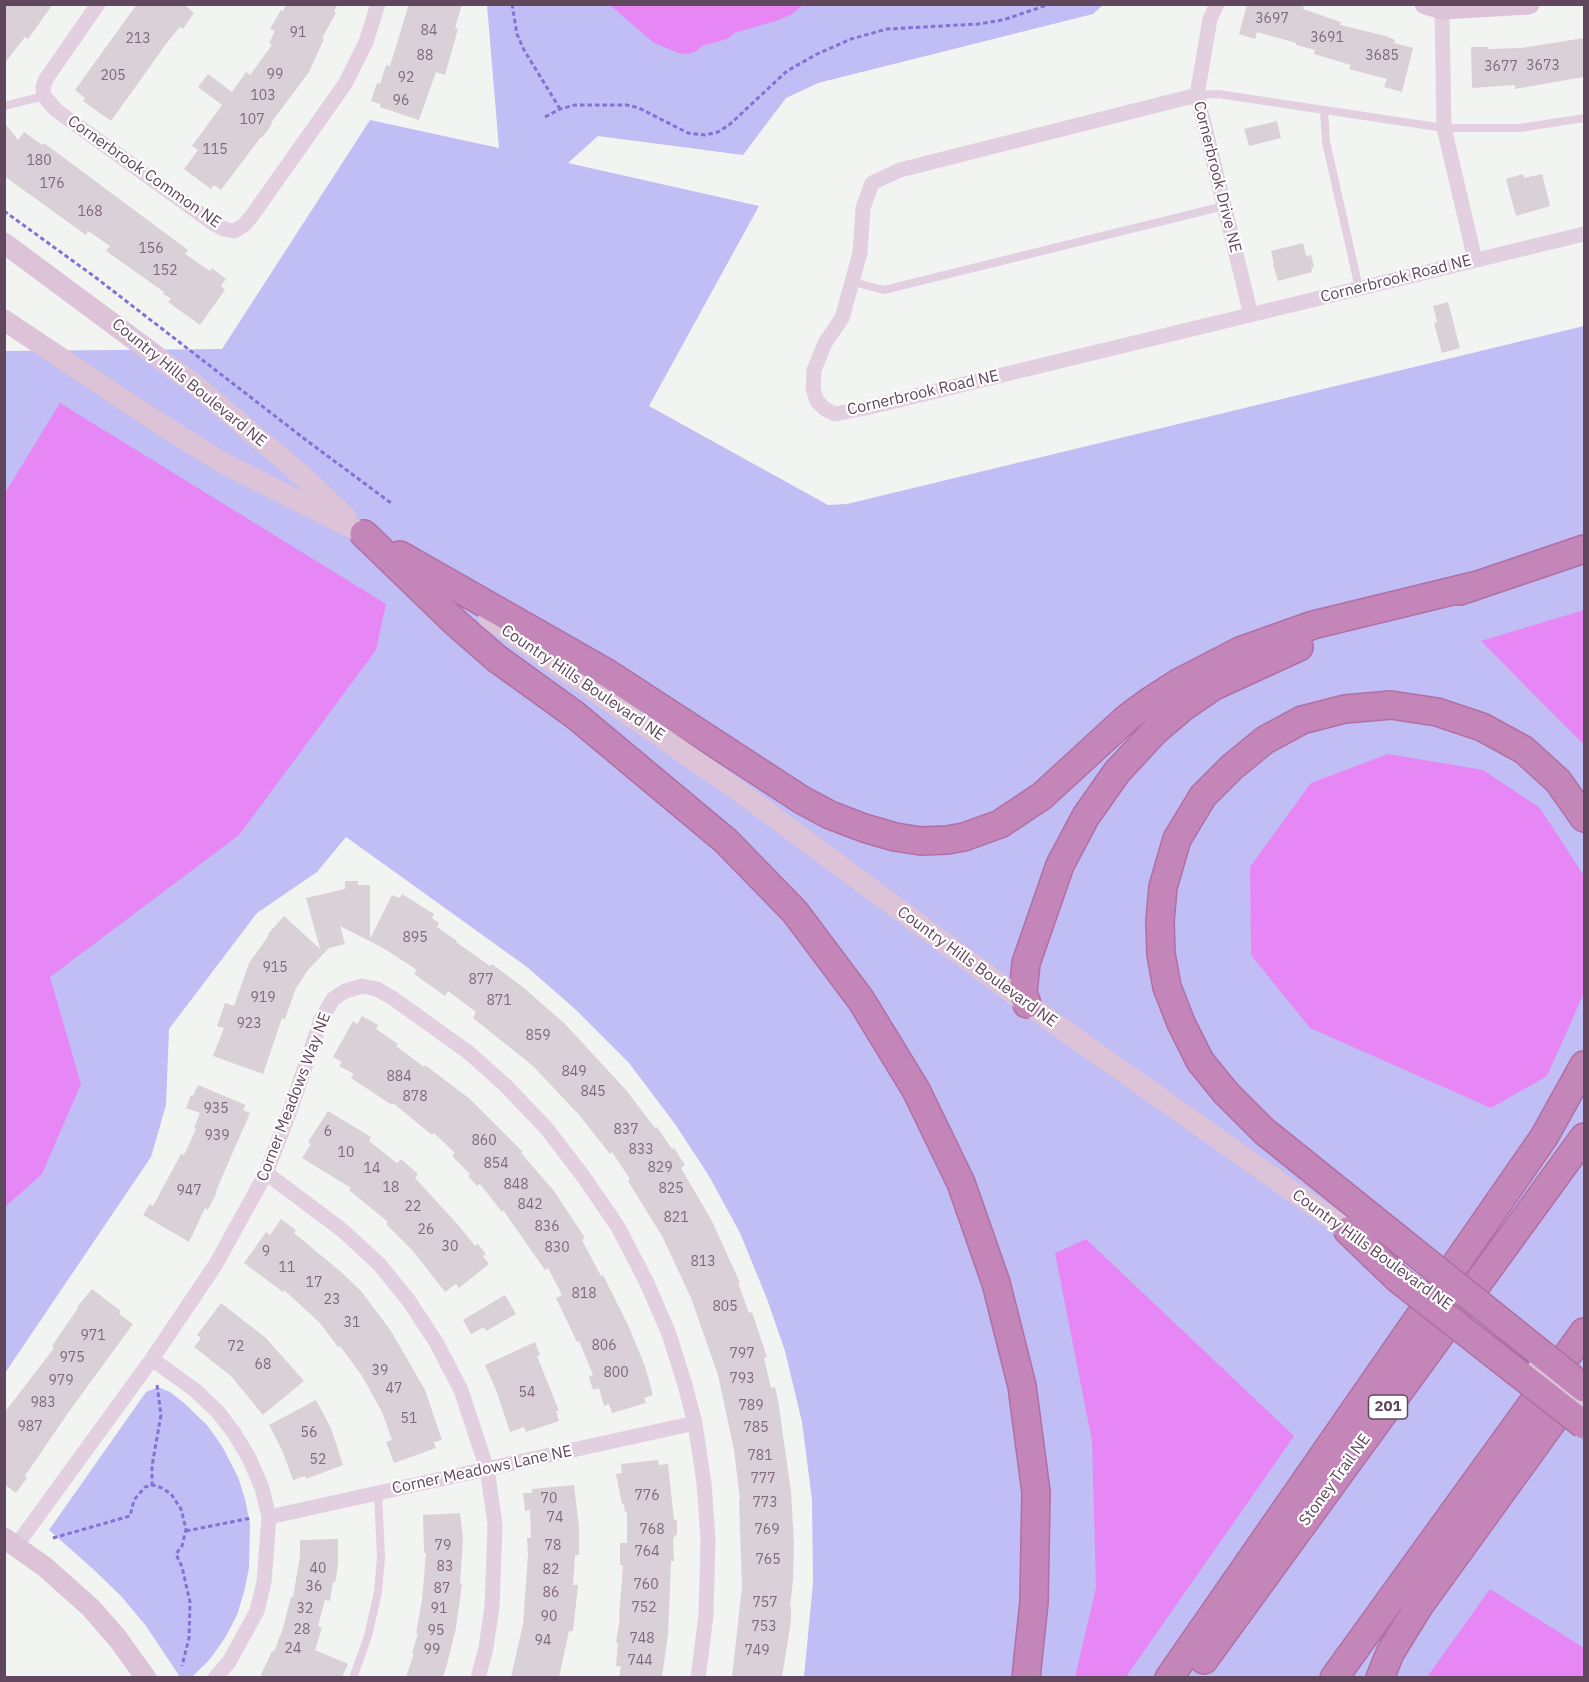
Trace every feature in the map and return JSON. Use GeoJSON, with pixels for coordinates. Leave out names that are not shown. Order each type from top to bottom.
{"type":"FeatureCollection","features":[{"type":"Feature","properties":{"kind":"highway"},"geometry":{"type":"LineString","coordinates":[[364,534],[607,673],[802,800],[864,828],[921,841],[964,837],[981,833],[1000,824],[1042,796],[1127,718],[1150,700],[1240,651],[1313,625],[1477,585]]}},
{"type":"Feature","properties":{"kind":"highway"},"geometry":{"type":"LineString","coordinates":[[364,534],[456,623],[496,658],[575,714],[726,841],[795,912],[861,1000],[916,1090],[961,1183],[996,1283],[1022,1386],[1036,1492],[1034,1602],[1026,1677]]}},
{"type":"Feature","properties":{"kind":"highway"},"geometry":{"type":"LineString","coordinates":[[1027,1004],[1023,993],[1026,963],[1060,865],[1092,807],[1118,772],[1155,731],[1182,708],[1215,686],[1286,652],[1584,549]]}},
{"type":"Feature","properties":{"kind":"highway"},"geometry":{"type":"LineString","coordinates":[[1584,818],[1558,781],[1524,750],[1482,727],[1437,712],[1391,705],[1345,709],[1302,720],[1265,740],[1232,767],[1203,796],[1177,839],[1163,886],[1160,921],[1161,954],[1167,987],[1181,1023],[1200,1061],[1226,1093],[1405,1267],[1584,1425]]}},
{"type":"Feature","properties":{"kind":"highway"},"geometry":{"type":"LineString","coordinates":[[1169,1677],[1544,1137],[1584,1065]]}},
{"type":"Feature","properties":{"kind":"highway","name":"Stoney Trail NE"},"geometry":{"type":"LineString","coordinates":[[1191,1677],[1584,1137]]}},
{"type":"Feature","properties":{"kind":"highway"},"geometry":{"type":"LineString","coordinates":[[1347,1231],[1405,1267],[1584,1388]]}},
{"type":"Feature","properties":{"kind":"highway"},"geometry":{"type":"LineString","coordinates":[[1334,1677],[1584,1332]]}},
{"type":"Feature","properties":{"kind":"highway"},"geometry":{"type":"LineString","coordinates":[[1380,1677],[1390,1653],[1419,1606],[1584,1377]]}},
{"type":"Feature","properties":{"kind":"main road"},"geometry":{"type":"LineString","coordinates":[[1434,7],[1529,4]]}},
{"type":"Feature","properties":{"kind":"main road","name":"Country Hills Boulevard NE"},"geometry":{"type":"LineString","coordinates":[[4,243],[194,384],[297,471],[364,534]]}},
{"type":"Feature","properties":{"kind":"main road"},"geometry":{"type":"LineString","coordinates":[[4,251],[30,262]]}},
{"type":"Feature","properties":{"kind":"main road","name":"Country Hills Boulevard NE"},"geometry":{"type":"LineString","coordinates":[[4,320],[148,416],[224,463],[364,534],[736,789],[1027,1004],[1347,1231]]}},
{"type":"Feature","properties":{"kind":"main road","name":"Country Hills Boulevard NE"},"geometry":{"type":"LineString","coordinates":[[1405,1267],[1584,1407]]}},
{"type":"Feature","properties":{"kind":"main road"},"geometry":{"type":"LineString","coordinates":[[10,1542],[45,1568],[91,1608],[146,1677]]}},
{"type":"Feature","properties":{"kind":"street"},"geometry":{"type":"LineString","coordinates":[[44,96],[43,87],[46,79],[98,4]]}},
{"type":"Feature","properties":{"kind":"street","name":"Cornerbrook Common NE"},"geometry":{"type":"LineString","coordinates":[[44,96],[56,110],[214,224],[224,230],[234,231],[243,226],[251,217],[345,84],[366,42],[378,4]]}},
{"type":"Feature","properties":{"kind":"street","name":"Cornerbrook Drive NE"},"geometry":{"type":"LineString","coordinates":[[1217,4],[1210,19],[1197,95],[1251,315]]}},
{"type":"Feature","properties":{"kind":"street"},"geometry":{"type":"LineString","coordinates":[[1434,7],[1444,128],[1475,260]]}},
{"type":"Feature","properties":{"kind":"street","name":"Cornerbrook Road NE"},"geometry":{"type":"LineString","coordinates":[[1197,95],[900,170],[872,183],[864,208],[861,253],[842,318],[825,344],[814,370],[813,389],[817,400],[825,409],[835,414],[870,407],[1584,234]]}},
{"type":"Feature","properties":{"kind":"street","name":"Corner Meadows Way NE"},"geometry":{"type":"LineString","coordinates":[[10,1542],[152,1359],[216,1264],[266,1173],[321,1020],[333,999],[345,991],[362,986],[377,990],[394,999],[468,1052],[505,1085],[547,1129],[583,1176],[618,1227],[647,1283],[669,1334],[695,1423],[704,1483],[708,1539],[706,1615],[698,1677]]}},
{"type":"Feature","properties":{"kind":"street"},"geometry":{"type":"LineString","coordinates":[[266,1173],[342,1230],[379,1264],[409,1301],[436,1342],[461,1390],[487,1469],[495,1524],[492,1606],[486,1648],[478,1677]]}},
{"type":"Feature","properties":{"kind":"street"},"geometry":{"type":"LineString","coordinates":[[152,1359],[196,1391],[218,1412],[234,1433],[249,1458],[262,1488],[269,1517],[264,1582],[257,1611],[229,1662],[215,1677]]}},
{"type":"Feature","properties":{"kind":"street","name":"Corner Meadows Lane NE"},"geometry":{"type":"LineString","coordinates":[[269,1517],[695,1423]]}},
{"type":"Feature","properties":{"kind":"lane"},"geometry":{"type":"LineString","coordinates":[[1197,95],[1218,94],[1444,128],[1521,128],[1584,118]]}},
{"type":"Feature","properties":{"kind":"lane"},"geometry":{"type":"LineString","coordinates":[[4,106],[44,96]]}},
{"type":"Feature","properties":{"kind":"lane"},"geometry":{"type":"LineString","coordinates":[[1324,110],[1326,142],[1359,288]]}},
{"type":"Feature","properties":{"kind":"lane"},"geometry":{"type":"LineString","coordinates":[[853,282],[884,290],[1224,206]]}},
{"type":"Feature","properties":{"kind":"lane"},"geometry":{"type":"LineString","coordinates":[[354,1677],[368,1636],[378,1592],[381,1557],[378,1493]]}},
{"type":"Feature","properties":{"kind":"path"},"geometry":{"type":"LineString","coordinates":[[512,4],[517,34],[524,51],[560,109]]}},
{"type":"Feature","properties":{"kind":"path"},"geometry":{"type":"LineString","coordinates":[[545,117],[560,109],[575,105],[627,105],[639,108],[688,134],[705,135],[718,132],[729,125],[787,71],[850,39],[887,29],[978,24],[1003,20],[1050,4]]}},
{"type":"Feature","properties":{"kind":"path"},"geometry":{"type":"LineString","coordinates":[[4,211],[95,277],[306,440],[391,502]]}},
{"type":"Feature","properties":{"kind":"path"},"geometry":{"type":"LineString","coordinates":[[152,1486],[152,1466],[161,1414],[157,1385]]}},
{"type":"Feature","properties":{"kind":"path"},"geometry":{"type":"LineString","coordinates":[[53,1538],[130,1516],[138,1492],[145,1487],[162,1488],[176,1501],[186,1531],[182,1546],[176,1554],[182,1567],[190,1602],[189,1638],[182,1666]]}},
{"type":"Feature","properties":{"kind":"path"},"geometry":{"type":"LineString","coordinates":[[186,1531],[251,1518]]}},
{"type":"Feature","properties":{"kind":"shaded area"},"geometry":{"type":"Polygon","coordinates":[[[487,5],[1103,5],[1093,14],[818,83],[786,98],[743,155],[598,136],[568,163],[759,206],[649,406],[828,505],[847,504],[1584,326],[1584,1677],[804,1677],[813,1583],[812,1500],[802,1422],[785,1351],[767,1299],[740,1233],[709,1176],[675,1124],[629,1063],[575,1009],[527,967],[346,837],[317,872],[257,913],[169,1029],[166,1105],[151,1157],[5,1373],[5,351],[222,349],[370,120],[499,148],[487,5]]]}},
{"type":"Feature","properties":{"kind":"shaded area"},"geometry":{"type":"Polygon","coordinates":[[[610,5],[803,5],[792,14],[779,20],[734,33],[727,39],[702,46],[697,51],[688,54],[678,53],[654,43],[610,5]]]}},
{"type":"Feature","properties":{"kind":"shaded area"},"geometry":{"type":"Polygon","coordinates":[[[60,403],[386,604],[376,650],[239,835],[50,977],[81,1084],[42,1174],[5,1207],[5,493],[60,403]]]}},
{"type":"Feature","properties":{"kind":"shaded area"},"geometry":{"type":"Polygon","coordinates":[[[1584,610],[1584,745],[1481,641],[1584,610]]]}},
{"type":"Feature","properties":{"kind":"shaded area"},"geometry":{"type":"Polygon","coordinates":[[[1388,754],[1483,770],[1540,808],[1584,876],[1584,993],[1547,1076],[1491,1108],[1310,1028],[1251,955],[1250,867],[1311,783],[1388,754]]]}},
{"type":"Feature","properties":{"kind":"shaded area"},"geometry":{"type":"Polygon","coordinates":[[[1086,1239],[1294,1436],[1126,1677],[1075,1677],[1096,1588],[1092,1441],[1055,1253],[1086,1239]]]}},
{"type":"Feature","properties":{"kind":"shaded area"},"geometry":{"type":"Polygon","coordinates":[[[158,1387],[170,1392],[184,1403],[207,1425],[222,1446],[238,1477],[250,1524],[249,1568],[237,1615],[225,1638],[210,1659],[192,1677],[180,1677],[146,1626],[121,1596],[49,1530],[146,1392],[158,1387]]]}},
{"type":"Feature","properties":{"kind":"shaded area"},"geometry":{"type":"Polygon","coordinates":[[[1490,1589],[1584,1648],[1584,1677],[1427,1677],[1490,1589]]]}},
{"type":"Feature","properties":{"kind":"building"},"geometry":{"type":"Polygon","coordinates":[[[4,4],[53,4],[28,39],[25,37],[4,64],[4,4]]]}},
{"type":"Feature","properties":{"kind":"building"},"geometry":{"type":"Polygon","coordinates":[[[137,4],[184,4],[194,13],[183,29],[180,27],[166,44],[111,121],[83,101],[85,98],[75,90],[137,4]]]}},
{"type":"Feature","properties":{"kind":"building"},"geometry":{"type":"Polygon","coordinates":[[[286,4],[338,4],[309,72],[221,190],[214,185],[211,189],[184,169],[198,150],[192,146],[222,105],[198,87],[208,74],[232,92],[246,72],[250,75],[272,45],[269,43],[275,31],[270,29],[286,4]]]}},
{"type":"Feature","properties":{"kind":"building"},"geometry":{"type":"Polygon","coordinates":[[[409,4],[462,4],[455,28],[458,29],[445,75],[436,72],[419,120],[380,107],[380,104],[371,101],[386,65],[390,66],[409,4]]]}},
{"type":"Feature","properties":{"kind":"building"},"geometry":{"type":"Polygon","coordinates":[[[1247,4],[1304,4],[1303,9],[1341,22],[1340,25],[1386,36],[1395,40],[1394,43],[1413,48],[1402,92],[1384,87],[1387,79],[1349,69],[1351,65],[1314,54],[1315,50],[1296,45],[1296,43],[1257,32],[1255,39],[1239,34],[1247,4]]]}},
{"type":"Feature","properties":{"kind":"building"},"geometry":{"type":"Polygon","coordinates":[[[1584,38],[1584,77],[1515,89],[1515,85],[1472,88],[1471,47],[1521,48],[1584,38]]]}},
{"type":"Feature","properties":{"kind":"building"},"geometry":{"type":"Polygon","coordinates":[[[1277,121],[1281,138],[1249,146],[1244,129],[1277,121]]]}},
{"type":"Feature","properties":{"kind":"building"},"geometry":{"type":"Polygon","coordinates":[[[4,122],[18,140],[24,132],[42,145],[44,143],[188,250],[185,254],[210,271],[212,268],[226,279],[221,286],[225,290],[200,325],[168,302],[171,299],[163,294],[164,292],[106,251],[110,246],[88,231],[86,235],[4,176],[4,122]]]}},
{"type":"Feature","properties":{"kind":"building"},"geometry":{"type":"Polygon","coordinates":[[[1523,174],[1524,178],[1542,174],[1550,206],[1516,216],[1506,179],[1523,174]]]}},
{"type":"Feature","properties":{"kind":"building"},"geometry":{"type":"Polygon","coordinates":[[[1303,243],[1306,256],[1311,255],[1314,267],[1311,268],[1312,272],[1278,281],[1271,251],[1303,243]]]}},
{"type":"Feature","properties":{"kind":"building"},"geometry":{"type":"Polygon","coordinates":[[[1448,302],[1460,348],[1442,353],[1434,323],[1437,322],[1433,306],[1448,302]]]}},
{"type":"Feature","properties":{"kind":"building"},"geometry":{"type":"Polygon","coordinates":[[[345,881],[358,881],[358,885],[370,885],[370,939],[392,895],[399,898],[402,894],[434,914],[432,918],[439,923],[437,927],[456,942],[490,966],[492,964],[524,988],[565,1024],[626,1090],[672,1149],[674,1148],[685,1165],[681,1168],[712,1221],[740,1283],[738,1283],[749,1313],[752,1312],[767,1357],[764,1358],[771,1388],[775,1387],[778,1400],[791,1492],[794,1543],[791,1621],[782,1677],[732,1677],[742,1587],[740,1499],[734,1450],[718,1375],[691,1298],[662,1236],[612,1152],[610,1154],[580,1116],[533,1066],[473,1018],[476,1012],[448,991],[445,996],[414,974],[417,970],[383,948],[340,926],[345,944],[329,948],[308,970],[296,988],[285,1019],[282,1018],[263,1074],[213,1056],[224,1028],[217,1026],[225,1003],[234,1006],[249,963],[268,934],[284,916],[320,949],[306,898],[345,889],[345,881]]]}},
{"type":"Feature","properties":{"kind":"building"},"geometry":{"type":"Polygon","coordinates":[[[362,1016],[378,1025],[376,1029],[398,1044],[396,1046],[470,1099],[523,1152],[521,1153],[554,1191],[585,1238],[582,1240],[601,1276],[603,1275],[628,1325],[645,1366],[653,1395],[644,1398],[646,1403],[612,1413],[609,1404],[604,1406],[599,1388],[593,1390],[589,1377],[593,1375],[579,1341],[577,1342],[556,1298],[562,1295],[548,1268],[545,1270],[503,1210],[502,1212],[480,1184],[477,1186],[468,1176],[470,1174],[452,1156],[455,1153],[434,1133],[432,1135],[393,1103],[392,1105],[351,1078],[354,1074],[339,1066],[342,1062],[333,1057],[353,1021],[357,1024],[362,1016]]]}},
{"type":"Feature","properties":{"kind":"building"},"geometry":{"type":"Polygon","coordinates":[[[198,1085],[246,1105],[243,1110],[250,1113],[217,1192],[208,1210],[205,1208],[189,1242],[143,1215],[150,1204],[153,1206],[181,1154],[184,1155],[196,1129],[194,1128],[200,1113],[186,1108],[198,1085]]]}},
{"type":"Feature","properties":{"kind":"building"},"geometry":{"type":"Polygon","coordinates":[[[328,1111],[371,1137],[369,1141],[397,1163],[401,1159],[418,1174],[415,1178],[475,1246],[478,1244],[486,1254],[483,1256],[489,1264],[459,1288],[456,1284],[445,1292],[413,1251],[386,1224],[388,1222],[349,1190],[351,1188],[302,1158],[311,1144],[308,1142],[328,1111]]]}},
{"type":"Feature","properties":{"kind":"building"},"geometry":{"type":"Polygon","coordinates":[[[281,1219],[296,1230],[294,1233],[361,1291],[391,1331],[425,1390],[442,1440],[434,1442],[436,1448],[394,1463],[386,1442],[392,1440],[382,1412],[362,1376],[340,1346],[338,1347],[320,1323],[284,1290],[283,1292],[244,1263],[266,1232],[270,1235],[281,1219]]]}},
{"type":"Feature","properties":{"kind":"building"},"geometry":{"type":"Polygon","coordinates":[[[92,1289],[121,1311],[119,1314],[133,1324],[68,1413],[16,1493],[4,1484],[4,1413],[54,1348],[52,1346],[77,1307],[92,1289]]]}},
{"type":"Feature","properties":{"kind":"building"},"geometry":{"type":"Polygon","coordinates":[[[505,1295],[516,1314],[486,1331],[484,1327],[471,1334],[463,1320],[505,1295]]]}},
{"type":"Feature","properties":{"kind":"building"},"geometry":{"type":"Polygon","coordinates":[[[221,1303],[266,1338],[304,1381],[263,1415],[231,1376],[194,1347],[201,1338],[197,1335],[221,1303]]]}},
{"type":"Feature","properties":{"kind":"building"},"geometry":{"type":"Polygon","coordinates":[[[535,1342],[540,1355],[537,1356],[559,1411],[556,1411],[559,1421],[526,1432],[524,1427],[510,1432],[485,1365],[535,1342]]]}},
{"type":"Feature","properties":{"kind":"building"},"geometry":{"type":"Polygon","coordinates":[[[316,1400],[331,1428],[343,1465],[306,1479],[305,1476],[293,1480],[282,1450],[269,1425],[316,1400]]]}},
{"type":"Feature","properties":{"kind":"building"},"geometry":{"type":"Polygon","coordinates":[[[658,1460],[659,1465],[668,1464],[674,1520],[677,1520],[677,1534],[673,1538],[674,1561],[671,1561],[668,1635],[662,1677],[619,1677],[621,1667],[616,1666],[618,1643],[616,1643],[623,1565],[620,1565],[620,1543],[627,1543],[627,1512],[625,1513],[624,1504],[622,1504],[616,1474],[622,1473],[621,1464],[658,1460]]]}},
{"type":"Feature","properties":{"kind":"building"},"geometry":{"type":"Polygon","coordinates":[[[574,1485],[579,1528],[579,1555],[575,1555],[573,1585],[578,1585],[573,1631],[569,1631],[559,1677],[511,1677],[523,1624],[527,1538],[531,1538],[530,1510],[525,1511],[523,1493],[532,1493],[532,1489],[574,1485]]]}},
{"type":"Feature","properties":{"kind":"building"},"geometry":{"type":"Polygon","coordinates":[[[460,1513],[463,1539],[460,1584],[462,1584],[456,1628],[445,1672],[443,1677],[406,1677],[414,1653],[412,1653],[418,1633],[416,1633],[422,1600],[426,1553],[424,1553],[423,1515],[460,1513]]]}},
{"type":"Feature","properties":{"kind":"building"},"geometry":{"type":"Polygon","coordinates":[[[338,1539],[335,1583],[333,1582],[330,1601],[325,1600],[318,1626],[322,1628],[315,1650],[348,1664],[342,1677],[260,1677],[272,1651],[274,1652],[291,1597],[293,1597],[300,1556],[300,1540],[338,1539]]]}}]}
